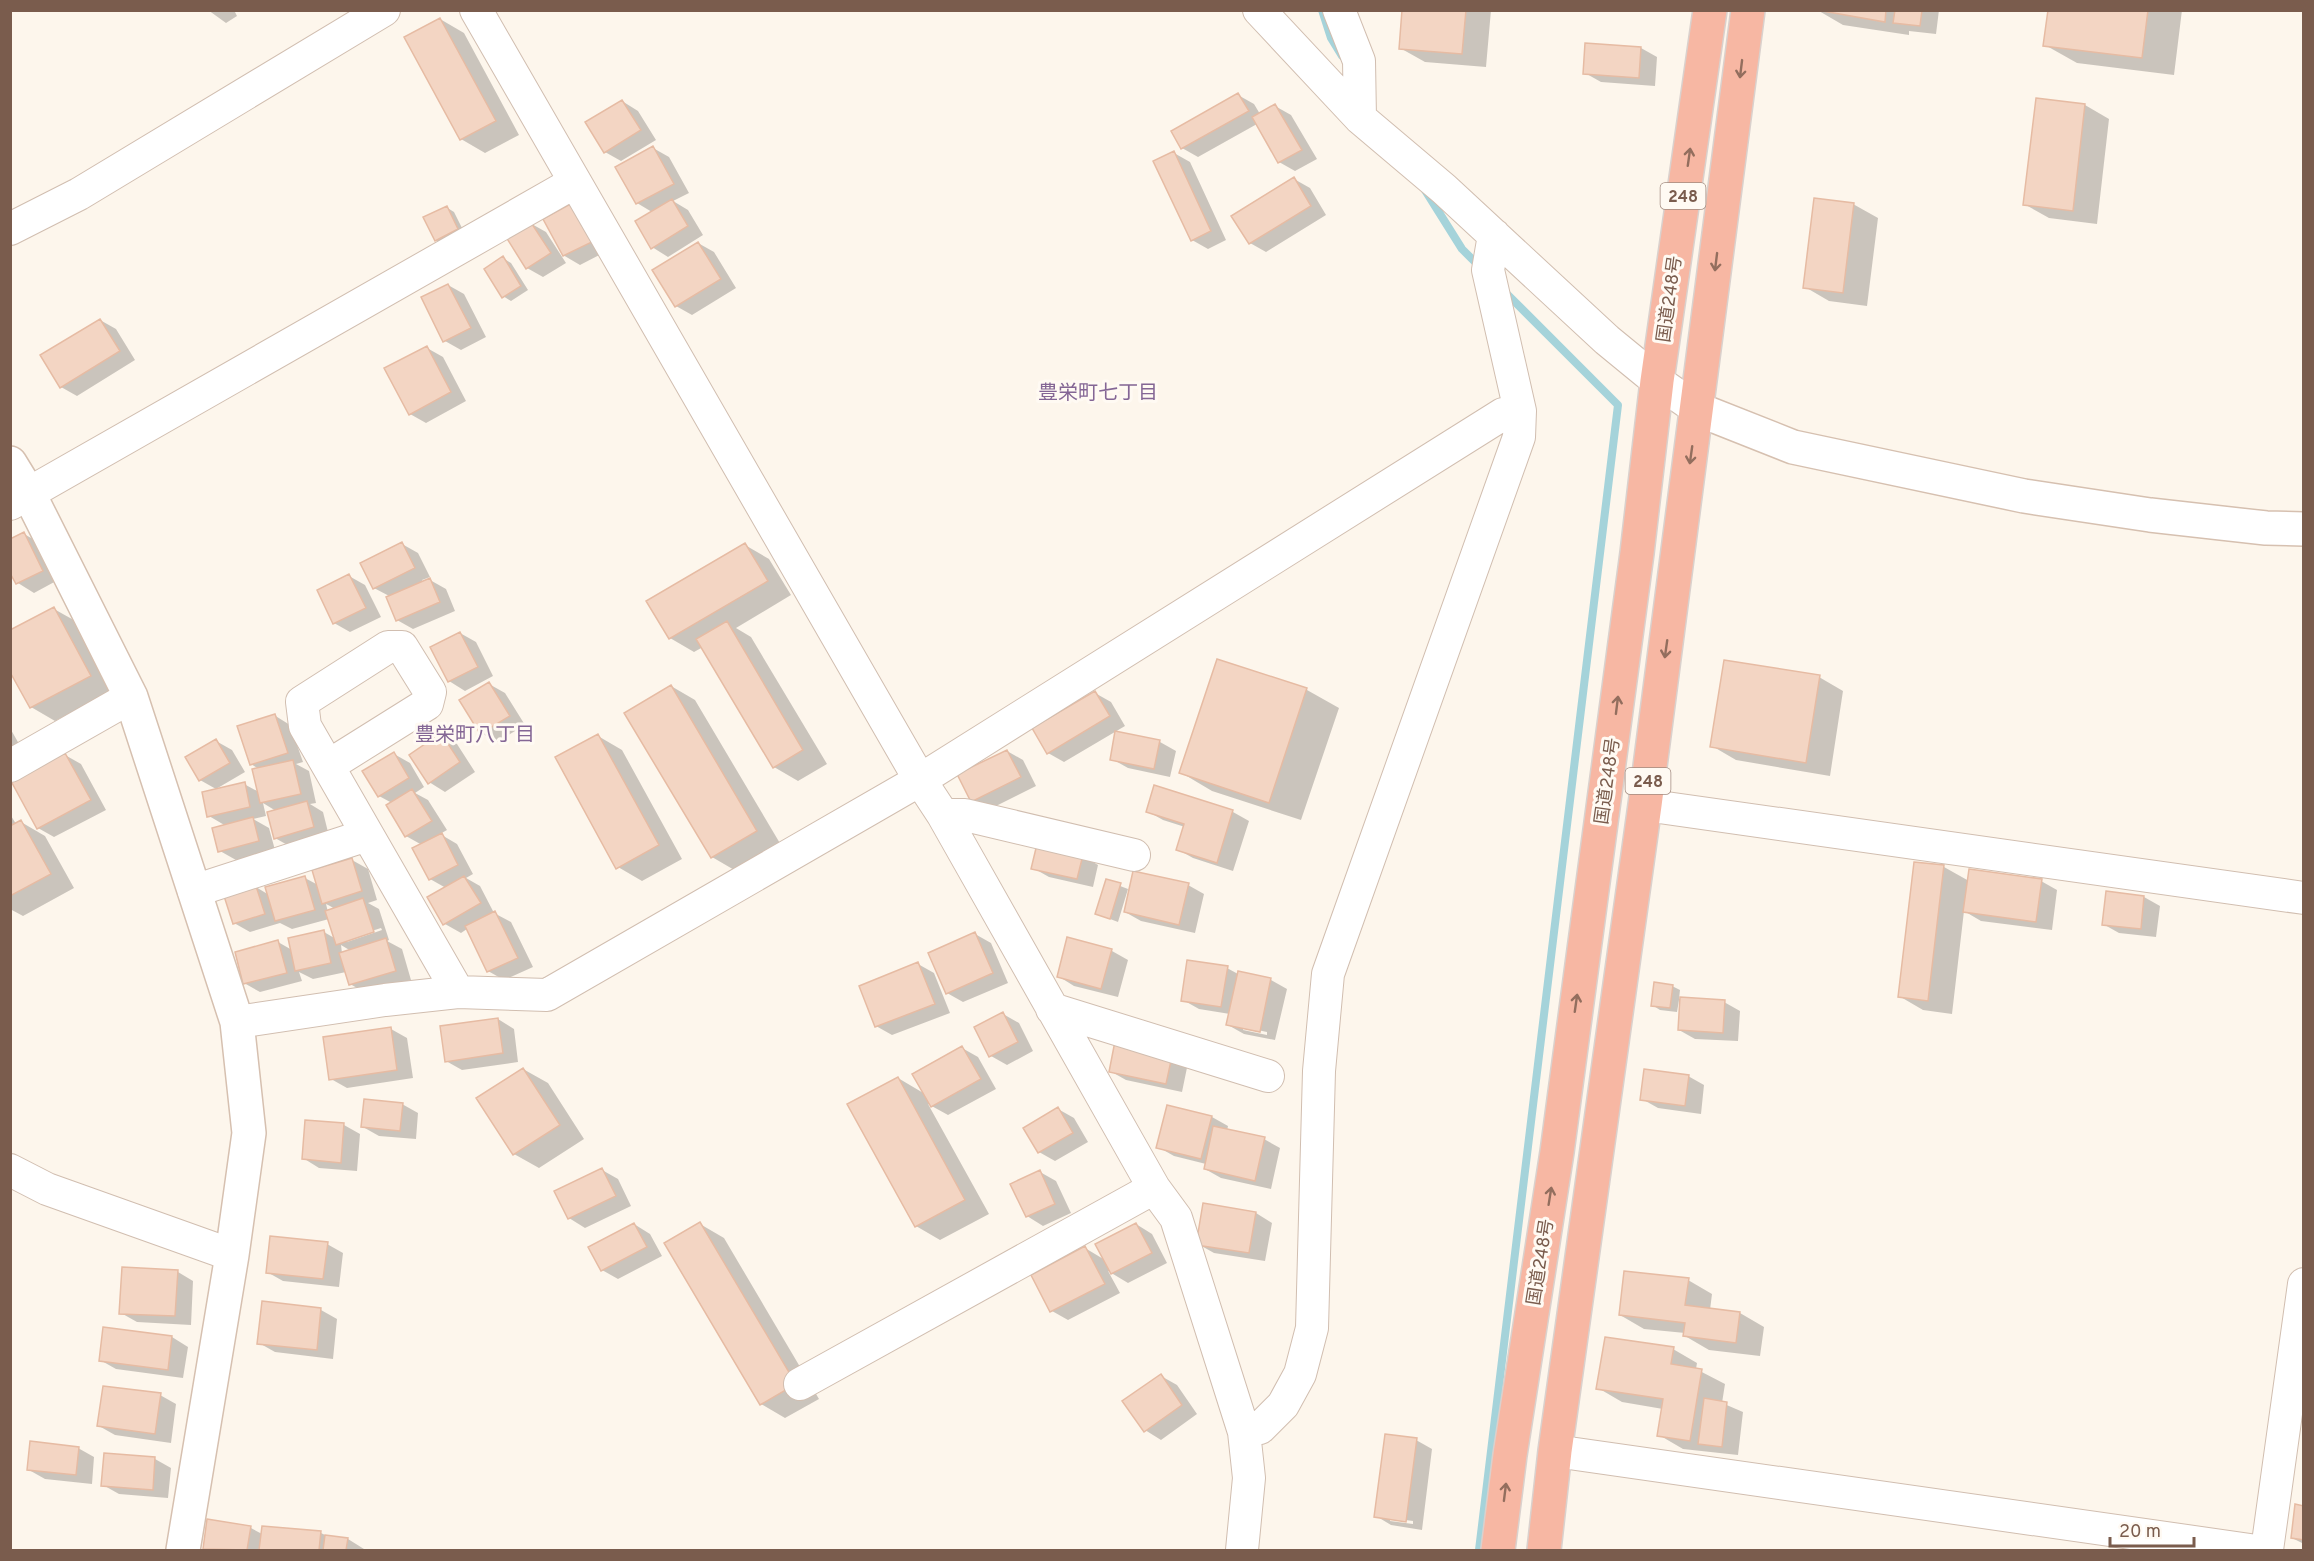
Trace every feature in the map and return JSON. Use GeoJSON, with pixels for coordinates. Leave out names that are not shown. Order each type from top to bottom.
{"type":"FeatureCollection","features":[{"type":"Feature","properties":{"kind":"highway","name":"国道248号"},"geometry":{"type":"LineString","coordinates":[[1498,1551],[1510,1455],[1557,1152],[1604,807],[1657,381],[1710,10]]}},
{"type":"Feature","properties":{"kind":"highway","name":"248"},"geometry":{"type":"LineString","coordinates":[[1544,1551],[1555,1451],[1645,805],[1748,10]]}},
{"type":"Feature","properties":{"kind":"street"},"geometry":{"type":"LineString","coordinates":[[10,230],[79,194],[384,10]]}},
{"type":"Feature","properties":{"kind":"street"},"geometry":{"type":"LineString","coordinates":[[476,10],[920,780],[943,815],[1154,1188],[1176,1218],[1244,1432],[1249,1478],[1242,1551]]}},
{"type":"Feature","properties":{"kind":"street"},"geometry":{"type":"LineString","coordinates":[[1259,10],[1360,118],[1494,236],[1598,332],[1657,381],[1697,409],[1793,447],[2024,496],[2150,515],[2266,528],[2304,529]]}},
{"type":"Feature","properties":{"kind":"street"},"geometry":{"type":"LineString","coordinates":[[1339,10],[1359,60],[1360,118]]}},
{"type":"Feature","properties":{"kind":"street"},"geometry":{"type":"LineString","coordinates":[[20,499],[575,182]]}},
{"type":"Feature","properties":{"kind":"street"},"geometry":{"type":"LineString","coordinates":[[1244,1432],[1260,1428],[1283,1405],[1300,1374],[1312,1328],[1319,1071],[1328,974],[1519,436],[1520,411],[1488,270],[1494,236]]}},
{"type":"Feature","properties":{"kind":"street"},"geometry":{"type":"LineString","coordinates":[[237,1022],[385,1000],[458,992],[548,995],[920,780],[1503,414],[1520,411]]}},
{"type":"Feature","properties":{"kind":"street"},"geometry":{"type":"LineString","coordinates":[[10,463],[20,499],[131,697],[237,1022],[249,1132],[232,1255],[183,1551]]}},
{"type":"Feature","properties":{"kind":"street"},"geometry":{"type":"LineString","coordinates":[[10,766],[131,697]]}},
{"type":"Feature","properties":{"kind":"street"},"geometry":{"type":"LineString","coordinates":[[328,766],[458,992]]}},
{"type":"Feature","properties":{"kind":"street"},"geometry":{"type":"LineString","coordinates":[[1645,805],[2304,898]]}},
{"type":"Feature","properties":{"kind":"street"},"geometry":{"type":"LineString","coordinates":[[943,815],[964,815],[1134,855]]}},
{"type":"Feature","properties":{"kind":"street"},"geometry":{"type":"LineString","coordinates":[[194,891],[368,835]]}},
{"type":"Feature","properties":{"kind":"street"},"geometry":{"type":"LineString","coordinates":[[1052,1009],[1268,1076]]}},
{"type":"Feature","properties":{"kind":"street"},"geometry":{"type":"LineString","coordinates":[[10,1170],[47,1189],[232,1255]]}},
{"type":"Feature","properties":{"kind":"street"},"geometry":{"type":"LineString","coordinates":[[800,1384],[1154,1188]]}},
{"type":"Feature","properties":{"kind":"street"},"geometry":{"type":"LineString","coordinates":[[2267,1551],[2304,1284]]}},
{"type":"Feature","properties":{"kind":"street"},"geometry":{"type":"LineString","coordinates":[[1555,1451],[2250,1551]]}},
{"type":"Feature","properties":{"kind":"building"},"geometry":{"type":"Polygon","coordinates":[[[1402,10],[1466,10],[1462,54],[1399,49],[1402,10]]]}},
{"type":"Feature","properties":{"kind":"building"},"geometry":{"type":"Polygon","coordinates":[[[1817,10],[1886,10],[1885,22],[1817,10]]]}},
{"type":"Feature","properties":{"kind":"building"},"geometry":{"type":"Polygon","coordinates":[[[1895,10],[1922,10],[1920,26],[1893,23],[1895,10]]]}},
{"type":"Feature","properties":{"kind":"building"},"geometry":{"type":"Polygon","coordinates":[[[2048,10],[2148,10],[2142,58],[2043,46],[2048,10]]]}},
{"type":"Feature","properties":{"kind":"building"},"geometry":{"type":"Polygon","coordinates":[[[440,18],[496,121],[460,140],[404,37],[440,18]]]}},
{"type":"Feature","properties":{"kind":"building"},"geometry":{"type":"Polygon","coordinates":[[[1585,43],[1641,47],[1639,78],[1583,74],[1585,43]]]}},
{"type":"Feature","properties":{"kind":"building"},"geometry":{"type":"Polygon","coordinates":[[[1238,93],[1249,111],[1181,149],[1171,131],[1238,93]]]}},
{"type":"Feature","properties":{"kind":"building"},"geometry":{"type":"Polygon","coordinates":[[[2036,98],[2085,104],[2073,211],[2023,205],[2036,98]]]}},
{"type":"Feature","properties":{"kind":"building"},"geometry":{"type":"Polygon","coordinates":[[[622,100],[641,130],[604,153],[585,122],[622,100]]]}},
{"type":"Feature","properties":{"kind":"building"},"geometry":{"type":"Polygon","coordinates":[[[1275,104],[1302,150],[1278,163],[1252,117],[1275,104]]]}},
{"type":"Feature","properties":{"kind":"building"},"geometry":{"type":"Polygon","coordinates":[[[653,146],[674,184],[636,204],[615,167],[653,146]]]}},
{"type":"Feature","properties":{"kind":"building"},"geometry":{"type":"Polygon","coordinates":[[[1174,151],[1211,231],[1191,241],[1153,161],[1174,151]]]}},
{"type":"Feature","properties":{"kind":"building"},"geometry":{"type":"Polygon","coordinates":[[[1294,177],[1311,206],[1249,244],[1231,216],[1294,177]]]}},
{"type":"Feature","properties":{"kind":"building"},"geometry":{"type":"Polygon","coordinates":[[[1814,198],[1854,203],[1843,293],[1803,288],[1814,198]]]}},
{"type":"Feature","properties":{"kind":"building"},"geometry":{"type":"Polygon","coordinates":[[[672,199],[688,226],[651,249],[635,221],[672,199]]]}},
{"type":"Feature","properties":{"kind":"building"},"geometry":{"type":"Polygon","coordinates":[[[574,202],[594,241],[563,256],[543,219],[574,202]]]}},
{"type":"Feature","properties":{"kind":"building"},"geometry":{"type":"Polygon","coordinates":[[[447,206],[458,229],[435,241],[423,217],[447,206]]]}},
{"type":"Feature","properties":{"kind":"building"},"geometry":{"type":"Polygon","coordinates":[[[530,221],[551,253],[526,269],[506,237],[530,221]]]}},
{"type":"Feature","properties":{"kind":"building"},"geometry":{"type":"Polygon","coordinates":[[[698,242],[721,279],[675,307],[652,270],[698,242]]]}},
{"type":"Feature","properties":{"kind":"building"},"geometry":{"type":"Polygon","coordinates":[[[503,256],[521,286],[502,298],[484,269],[503,256]]]}},
{"type":"Feature","properties":{"kind":"building"},"geometry":{"type":"Polygon","coordinates":[[[448,284],[471,328],[443,342],[421,297],[448,284]]]}},
{"type":"Feature","properties":{"kind":"building"},"geometry":{"type":"Polygon","coordinates":[[[100,319],[120,351],[60,388],[40,355],[100,319]]]}},
{"type":"Feature","properties":{"kind":"building"},"geometry":{"type":"Polygon","coordinates":[[[427,346],[451,392],[409,415],[384,368],[427,346]]]}},
{"type":"Feature","properties":{"kind":"building"},"geometry":{"type":"Polygon","coordinates":[[[24,532],[43,571],[16,584],[10,573],[10,539],[24,532]]]}},
{"type":"Feature","properties":{"kind":"building"},"geometry":{"type":"Polygon","coordinates":[[[402,542],[415,568],[373,589],[360,563],[402,542]]]}},
{"type":"Feature","properties":{"kind":"building"},"geometry":{"type":"Polygon","coordinates":[[[745,543],[768,581],[669,639],[646,601],[745,543]]]}},
{"type":"Feature","properties":{"kind":"building"},"geometry":{"type":"Polygon","coordinates":[[[349,574],[366,608],[333,624],[317,590],[349,574]]]}},
{"type":"Feature","properties":{"kind":"building"},"geometry":{"type":"Polygon","coordinates":[[[430,578],[440,602],[396,621],[386,597],[430,578]]]}},
{"type":"Feature","properties":{"kind":"building"},"geometry":{"type":"Polygon","coordinates":[[[54,607],[91,676],[30,708],[10,672],[10,630],[54,607]]]}},
{"type":"Feature","properties":{"kind":"building"},"geometry":{"type":"Polygon","coordinates":[[[727,621],[803,750],[773,768],[696,639],[727,621]]]}},
{"type":"Feature","properties":{"kind":"building"},"geometry":{"type":"Polygon","coordinates":[[[460,632],[478,667],[448,682],[430,647],[460,632]]]}},
{"type":"Feature","properties":{"kind":"building"},"geometry":{"type":"Polygon","coordinates":[[[1217,659],[1307,688],[1269,803],[1179,773],[1217,659]]]}},
{"type":"Feature","properties":{"kind":"building"},"geometry":{"type":"Polygon","coordinates":[[[1724,660],[1820,675],[1806,763],[1710,747],[1724,660]]]}},
{"type":"Feature","properties":{"kind":"building"},"geometry":{"type":"Polygon","coordinates":[[[489,682],[510,716],[480,734],[459,700],[489,682]]]}},
{"type":"Feature","properties":{"kind":"building"},"geometry":{"type":"Polygon","coordinates":[[[671,685],[757,831],[711,858],[624,713],[671,685]]]}},
{"type":"Feature","properties":{"kind":"building"},"geometry":{"type":"Polygon","coordinates":[[[1095,691],[1110,716],[1047,754],[1032,728],[1095,691]]]}},
{"type":"Feature","properties":{"kind":"building"},"geometry":{"type":"Polygon","coordinates":[[[275,714],[288,753],[250,765],[237,726],[275,714]]]}},
{"type":"Feature","properties":{"kind":"building"},"geometry":{"type":"Polygon","coordinates":[[[1115,731],[1160,740],[1154,769],[1110,760],[1115,731]]]}},
{"type":"Feature","properties":{"kind":"building"},"geometry":{"type":"Polygon","coordinates":[[[441,733],[460,762],[428,784],[409,755],[441,733]]]}},
{"type":"Feature","properties":{"kind":"building"},"geometry":{"type":"Polygon","coordinates":[[[598,734],[659,845],[616,869],[555,757],[598,734]]]}},
{"type":"Feature","properties":{"kind":"building"},"geometry":{"type":"Polygon","coordinates":[[[216,739],[230,763],[199,781],[185,757],[216,739]]]}},
{"type":"Feature","properties":{"kind":"building"},"geometry":{"type":"Polygon","coordinates":[[[1007,750],[1021,777],[971,802],[957,774],[1007,750]]]}},
{"type":"Feature","properties":{"kind":"building"},"geometry":{"type":"Polygon","coordinates":[[[394,752],[409,778],[378,797],[362,771],[394,752]]]}},
{"type":"Feature","properties":{"kind":"building"},"geometry":{"type":"Polygon","coordinates":[[[65,753],[91,800],[37,829],[11,781],[65,753]]]}},
{"type":"Feature","properties":{"kind":"building"},"geometry":{"type":"Polygon","coordinates":[[[293,760],[301,794],[260,803],[252,769],[293,760]]]}},
{"type":"Feature","properties":{"kind":"building"},"geometry":{"type":"Polygon","coordinates":[[[245,782],[250,807],[207,817],[202,792],[245,782]]]}},
{"type":"Feature","properties":{"kind":"building"},"geometry":{"type":"Polygon","coordinates":[[[1154,785],[1233,810],[1217,863],[1176,850],[1184,824],[1146,812],[1154,785]]]}},
{"type":"Feature","properties":{"kind":"building"},"geometry":{"type":"Polygon","coordinates":[[[412,789],[432,821],[405,837],[386,805],[412,789]]]}},
{"type":"Feature","properties":{"kind":"building"},"geometry":{"type":"Polygon","coordinates":[[[307,801],[314,827],[274,839],[267,812],[307,801]]]}},
{"type":"Feature","properties":{"kind":"building"},"geometry":{"type":"Polygon","coordinates":[[[253,817],[259,841],[218,852],[212,828],[253,817]]]}},
{"type":"Feature","properties":{"kind":"building"},"geometry":{"type":"Polygon","coordinates":[[[21,820],[51,874],[10,896],[10,826],[21,820]]]}},
{"type":"Feature","properties":{"kind":"building"},"geometry":{"type":"Polygon","coordinates":[[[442,833],[458,865],[429,880],[412,848],[442,833]]]}},
{"type":"Feature","properties":{"kind":"building"},"geometry":{"type":"Polygon","coordinates":[[[1037,844],[1083,855],[1077,879],[1031,869],[1037,844]]]}},
{"type":"Feature","properties":{"kind":"building"},"geometry":{"type":"Polygon","coordinates":[[[352,858],[362,891],[322,904],[312,870],[352,858]]]}},
{"type":"Feature","properties":{"kind":"building"},"geometry":{"type":"Polygon","coordinates":[[[1914,862],[1944,865],[1928,1001],[1898,997],[1914,862]]]}},
{"type":"Feature","properties":{"kind":"building"},"geometry":{"type":"Polygon","coordinates":[[[1969,869],[2042,879],[2036,922],[1963,912],[1969,869]]]}},
{"type":"Feature","properties":{"kind":"building"},"geometry":{"type":"Polygon","coordinates":[[[1133,871],[1189,883],[1179,925],[1124,912],[1133,871]]]}},
{"type":"Feature","properties":{"kind":"building"},"geometry":{"type":"Polygon","coordinates":[[[305,876],[315,910],[275,921],[265,887],[305,876]]]}},
{"type":"Feature","properties":{"kind":"building"},"geometry":{"type":"Polygon","coordinates":[[[464,876],[481,903],[443,925],[427,897],[464,876]]]}},
{"type":"Feature","properties":{"kind":"building"},"geometry":{"type":"Polygon","coordinates":[[[1106,879],[1121,883],[1110,919],[1095,914],[1106,879]]]}},
{"type":"Feature","properties":{"kind":"building"},"geometry":{"type":"Polygon","coordinates":[[[256,886],[265,914],[233,924],[224,896],[256,886]]]}},
{"type":"Feature","properties":{"kind":"building"},"geometry":{"type":"Polygon","coordinates":[[[2106,891],[2144,896],[2141,929],[2102,925],[2106,891]]]}},
{"type":"Feature","properties":{"kind":"building"},"geometry":{"type":"Polygon","coordinates":[[[363,898],[374,932],[336,945],[325,911],[363,898]]]}},
{"type":"Feature","properties":{"kind":"building"},"geometry":{"type":"Polygon","coordinates":[[[495,911],[518,958],[487,972],[465,926],[495,911]]]}},
{"type":"Feature","properties":{"kind":"building"},"geometry":{"type":"Polygon","coordinates":[[[324,930],[331,963],[295,971],[288,938],[324,930]]]}},
{"type":"Feature","properties":{"kind":"building"},"geometry":{"type":"Polygon","coordinates":[[[975,932],[993,973],[946,994],[928,953],[975,932]]]}},
{"type":"Feature","properties":{"kind":"building"},"geometry":{"type":"Polygon","coordinates":[[[1067,937],[1112,949],[1101,989],[1057,977],[1067,937]]]}},
{"type":"Feature","properties":{"kind":"building"},"geometry":{"type":"Polygon","coordinates":[[[386,938],[396,971],[349,985],[339,953],[386,938]]]}},
{"type":"Feature","properties":{"kind":"building"},"geometry":{"type":"Polygon","coordinates":[[[278,940],[287,973],[243,984],[235,952],[278,940]]]}},
{"type":"Feature","properties":{"kind":"building"},"geometry":{"type":"Polygon","coordinates":[[[1187,960],[1228,966],[1221,1007],[1181,1001],[1187,960]]]}},
{"type":"Feature","properties":{"kind":"building"},"geometry":{"type":"Polygon","coordinates":[[[918,962],[935,1004],[875,1027],[859,986],[918,962]]]}},
{"type":"Feature","properties":{"kind":"building"},"geometry":{"type":"Polygon","coordinates":[[[1238,971],[1271,978],[1260,1032],[1226,1025],[1238,971]]]}},
{"type":"Feature","properties":{"kind":"building"},"geometry":{"type":"Polygon","coordinates":[[[1654,982],[1673,985],[1670,1008],[1651,1006],[1654,982]]]}},
{"type":"Feature","properties":{"kind":"building"},"geometry":{"type":"Polygon","coordinates":[[[1680,997],[1725,1000],[1723,1033],[1678,1030],[1680,997]]]}},
{"type":"Feature","properties":{"kind":"building"},"geometry":{"type":"Polygon","coordinates":[[[1003,1012],[1018,1042],[989,1057],[974,1027],[1003,1012]]]}},
{"type":"Feature","properties":{"kind":"building"},"geometry":{"type":"Polygon","coordinates":[[[498,1018],[503,1053],[445,1062],[440,1026],[498,1018]]]}},
{"type":"Feature","properties":{"kind":"building"},"geometry":{"type":"Polygon","coordinates":[[[391,1027],[397,1070],[329,1080],[323,1037],[391,1027]]]}},
{"type":"Feature","properties":{"kind":"building"},"geometry":{"type":"Polygon","coordinates":[[[1116,1036],[1174,1047],[1166,1084],[1109,1072],[1116,1036]]]}},
{"type":"Feature","properties":{"kind":"building"},"geometry":{"type":"Polygon","coordinates":[[[962,1046],[981,1079],[931,1107],[912,1074],[962,1046]]]}},
{"type":"Feature","properties":{"kind":"building"},"geometry":{"type":"Polygon","coordinates":[[[523,1068],[560,1125],[513,1155],[476,1098],[523,1068]]]}},
{"type":"Feature","properties":{"kind":"building"},"geometry":{"type":"Polygon","coordinates":[[[1644,1069],[1689,1075],[1685,1106],[1640,1100],[1644,1069]]]}},
{"type":"Feature","properties":{"kind":"building"},"geometry":{"type":"Polygon","coordinates":[[[898,1077],[965,1200],[915,1227],[847,1104],[898,1077]]]}},
{"type":"Feature","properties":{"kind":"building"},"geometry":{"type":"Polygon","coordinates":[[[364,1099],[403,1103],[400,1131],[361,1127],[364,1099]]]}},
{"type":"Feature","properties":{"kind":"building"},"geometry":{"type":"Polygon","coordinates":[[[1167,1105],[1212,1116],[1201,1159],[1156,1148],[1167,1105]]]}},
{"type":"Feature","properties":{"kind":"building"},"geometry":{"type":"Polygon","coordinates":[[[1058,1107],[1073,1133],[1038,1153],[1023,1128],[1058,1107]]]}},
{"type":"Feature","properties":{"kind":"building"},"geometry":{"type":"Polygon","coordinates":[[[305,1120],[344,1123],[341,1163],[302,1159],[305,1120]]]}},
{"type":"Feature","properties":{"kind":"building"},"geometry":{"type":"Polygon","coordinates":[[[1213,1126],[1265,1137],[1255,1181],[1204,1169],[1213,1126]]]}},
{"type":"Feature","properties":{"kind":"building"},"geometry":{"type":"Polygon","coordinates":[[[602,1168],[616,1196],[568,1219],[554,1191],[602,1168]]]}},
{"type":"Feature","properties":{"kind":"building"},"geometry":{"type":"Polygon","coordinates":[[[1040,1170],[1055,1204],[1026,1217],[1010,1184],[1040,1170]]]}},
{"type":"Feature","properties":{"kind":"building"},"geometry":{"type":"Polygon","coordinates":[[[1203,1203],[1256,1212],[1249,1253],[1196,1245],[1203,1203]]]}},
{"type":"Feature","properties":{"kind":"building"},"geometry":{"type":"Polygon","coordinates":[[[700,1222],[796,1384],[760,1405],[664,1243],[700,1222]]]}},
{"type":"Feature","properties":{"kind":"building"},"geometry":{"type":"Polygon","coordinates":[[[634,1223],[647,1247],[601,1271],[588,1247],[634,1223]]]}},
{"type":"Feature","properties":{"kind":"building"},"geometry":{"type":"Polygon","coordinates":[[[1136,1223],[1152,1253],[1111,1274],[1095,1244],[1136,1223]]]}},
{"type":"Feature","properties":{"kind":"building"},"geometry":{"type":"Polygon","coordinates":[[[270,1236],[328,1242],[323,1279],[266,1273],[270,1236]]]}},
{"type":"Feature","properties":{"kind":"building"},"geometry":{"type":"Polygon","coordinates":[[[1085,1246],[1105,1284],[1050,1312],[1031,1275],[1085,1246]]]}},
{"type":"Feature","properties":{"kind":"building"},"geometry":{"type":"Polygon","coordinates":[[[122,1267],[178,1270],[175,1316],[119,1314],[122,1267]]]}},
{"type":"Feature","properties":{"kind":"building"},"geometry":{"type":"Polygon","coordinates":[[[1624,1271],[1689,1278],[1685,1305],[1740,1312],[1736,1343],[1683,1336],[1685,1323],[1619,1315],[1624,1271]]]}},
{"type":"Feature","properties":{"kind":"building"},"geometry":{"type":"Polygon","coordinates":[[[262,1301],[321,1308],[317,1350],[257,1344],[262,1301]]]}},
{"type":"Feature","properties":{"kind":"building"},"geometry":{"type":"Polygon","coordinates":[[[103,1327],[172,1336],[168,1370],[99,1361],[103,1327]]]}},
{"type":"Feature","properties":{"kind":"building"},"geometry":{"type":"Polygon","coordinates":[[[1605,1337],[1674,1347],[1671,1364],[1702,1369],[1690,1441],[1657,1436],[1663,1399],[1596,1389],[1605,1337]]]}},
{"type":"Feature","properties":{"kind":"building"},"geometry":{"type":"Polygon","coordinates":[[[1161,1374],[1182,1405],[1144,1432],[1122,1401],[1161,1374]]]}},
{"type":"Feature","properties":{"kind":"building"},"geometry":{"type":"Polygon","coordinates":[[[103,1386],[161,1393],[155,1434],[97,1426],[103,1386]]]}},
{"type":"Feature","properties":{"kind":"building"},"geometry":{"type":"Polygon","coordinates":[[[1704,1398],[1727,1402],[1722,1447],[1698,1444],[1704,1398]]]}},
{"type":"Feature","properties":{"kind":"building"},"geometry":{"type":"Polygon","coordinates":[[[1385,1434],[1417,1438],[1406,1522],[1374,1517],[1385,1434]]]}},
{"type":"Feature","properties":{"kind":"building"},"geometry":{"type":"Polygon","coordinates":[[[30,1441],[79,1447],[76,1475],[27,1470],[30,1441]]]}},
{"type":"Feature","properties":{"kind":"building"},"geometry":{"type":"Polygon","coordinates":[[[104,1453],[155,1457],[153,1490],[101,1486],[104,1453]]]}},
{"type":"Feature","properties":{"kind":"building"},"geometry":{"type":"Polygon","coordinates":[[[2295,1504],[2304,1506],[2304,1540],[2291,1538],[2295,1504]]]}},
{"type":"Feature","properties":{"kind":"building"},"geometry":{"type":"Polygon","coordinates":[[[207,1519],[251,1526],[247,1550],[203,1549],[207,1519]]]}},
{"type":"Feature","properties":{"kind":"building"},"geometry":{"type":"Polygon","coordinates":[[[262,1526],[321,1531],[319,1550],[259,1550],[262,1526]]]}},
{"type":"Feature","properties":{"kind":"building"},"geometry":{"type":"Polygon","coordinates":[[[325,1535],[348,1538],[346,1550],[323,1550],[325,1535]]]}},
{"type":"Feature","properties":{"kind":"waterway"},"geometry":{"type":"LineString","coordinates":[[1322,10],[1331,38],[1342,56]]}},
{"type":"Feature","properties":{"kind":"waterway"},"geometry":{"type":"LineString","coordinates":[[1425,190],[1462,249],[1480,267]]}},
{"type":"Feature","properties":{"kind":"waterway"},"geometry":{"type":"LineString","coordinates":[[1479,1550],[1618,405],[1504,291]]}},
{"type":"Feature","properties":{"kind":"district","name":"豊栄町七丁目"},"geometry":{"type":"Point","coordinates":[1098,392]}},
{"type":"Feature","properties":{"kind":"district","name":"豊栄町八丁目"},"geometry":{"type":"Point","coordinates":[475,734]}}]}
